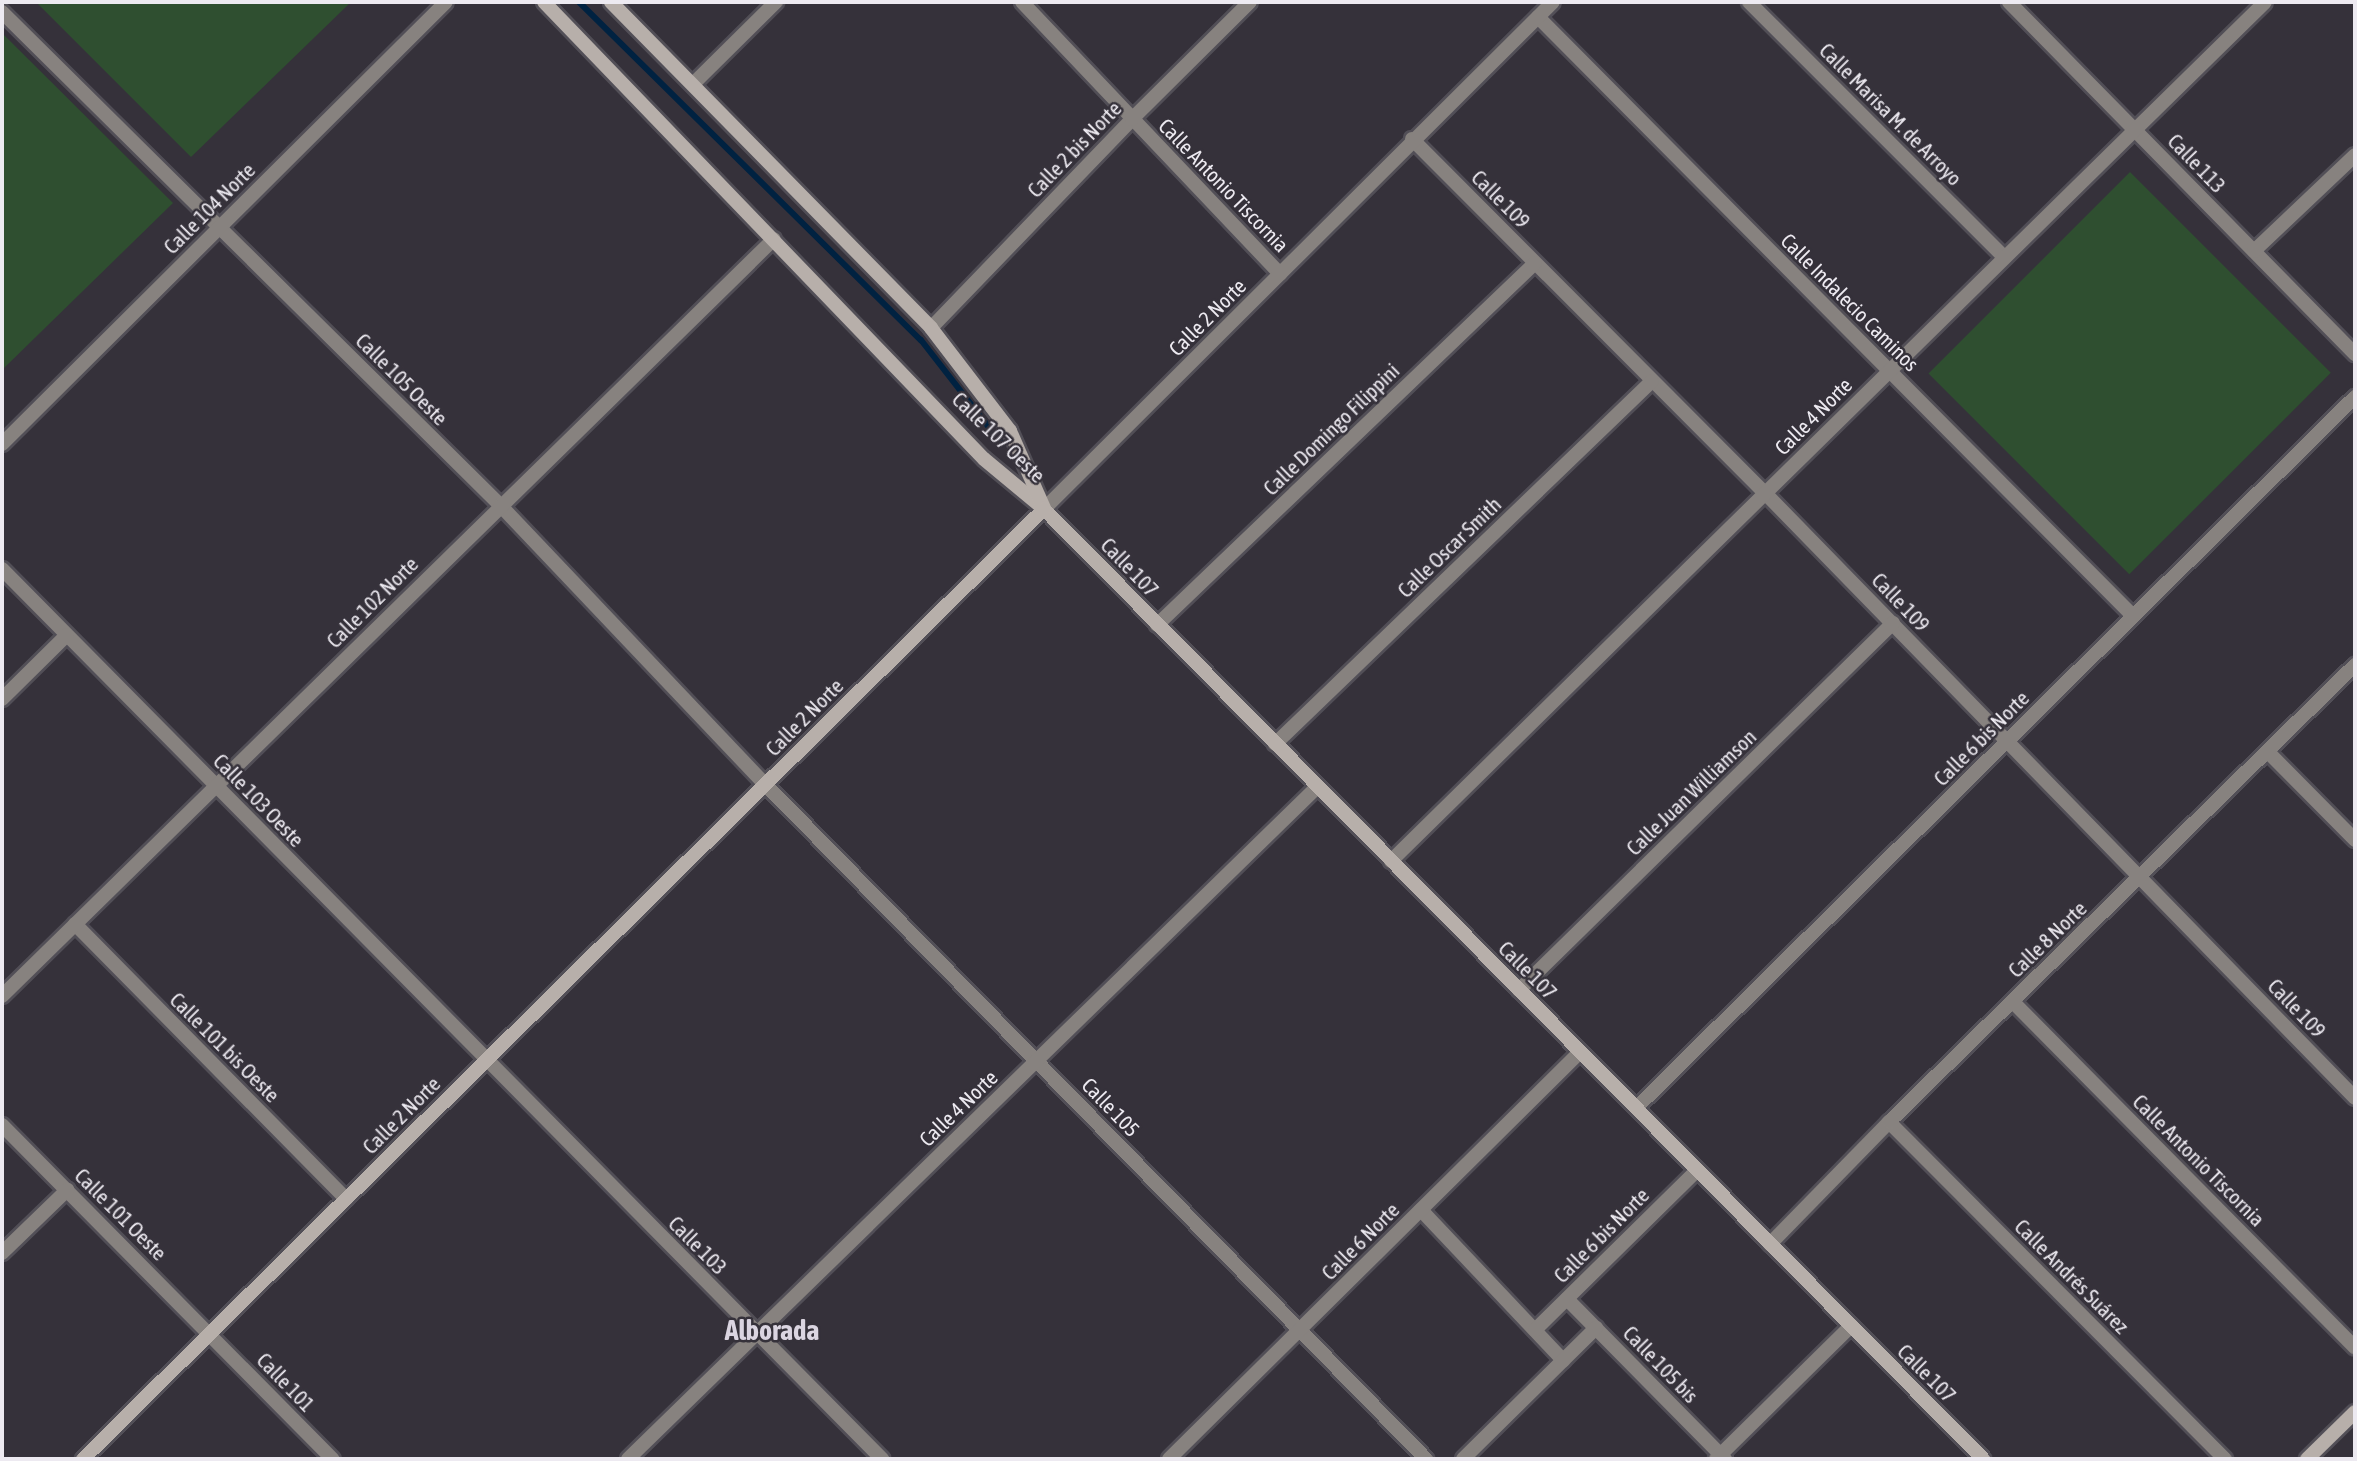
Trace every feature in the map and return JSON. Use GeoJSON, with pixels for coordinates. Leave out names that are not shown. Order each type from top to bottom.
{"type":"FeatureCollection","features":[{"type":"Feature","properties":{"kind":"street","name":"Calle 104 Norte"},"geometry":{"type":"LineString","coordinates":[[2,444],[446,2]]}},
{"type":"Feature","properties":{"kind":"street","name":"Calle 107 Oeste"},"geometry":{"type":"LineString","coordinates":[[544,2],[984,459],[1044,509]]}},
{"type":"Feature","properties":{"kind":"street","name":"Calle 107 Oeste"},"geometry":{"type":"LineString","coordinates":[[611,2],[931,328],[1010,430],[1044,509]]}},
{"type":"Feature","properties":{"kind":"street"},"geometry":{"type":"LineString","coordinates":[[693,84],[776,2]]}},
{"type":"Feature","properties":{"kind":"street","name":"Calle Antonio Tiscornia"},"geometry":{"type":"LineString","coordinates":[[1022,2],[1280,274]]}},
{"type":"Feature","properties":{"kind":"street","name":"Calle 2 bis Norte"},"geometry":{"type":"LineString","coordinates":[[931,328],[1132,119],[1250,2]]}},
{"type":"Feature","properties":{"kind":"street","name":"Calle 2 Norte"},"geometry":{"type":"LineString","coordinates":[[83,1459],[1553,2]]}},
{"type":"Feature","properties":{"kind":"street","name":"Calle Marisa M. de Arroyo"},"geometry":{"type":"LineString","coordinates":[[1749,2],[2003,256]]}},
{"type":"Feature","properties":{"kind":"street","name":"Calle 113"},"geometry":{"type":"LineString","coordinates":[[2009,2],[2355,354]]}},
{"type":"Feature","properties":{"kind":"street","name":"Calle 4 Norte"},"geometry":{"type":"LineString","coordinates":[[1391,861],[2261,3]]}},
{"type":"Feature","properties":{"kind":"street","name":"Calle 105 Oeste"},"geometry":{"type":"LineString","coordinates":[[2,12],[500,505],[765,784]]}},
{"type":"Feature","properties":{"kind":"street","name":"Calle Indalecio Caminos"},"geometry":{"type":"LineString","coordinates":[[1538,17],[2133,616]]}},
{"type":"Feature","properties":{"kind":"street","name":"Calle 109"},"geometry":{"type":"LineString","coordinates":[[1412,139],[1893,623],[2355,1098]]}},
{"type":"Feature","properties":{"kind":"street"},"geometry":{"type":"LineString","coordinates":[[2254,251],[2355,155]]}},
{"type":"Feature","properties":{"kind":"street","name":"Calle 102 Norte"},"geometry":{"type":"LineString","coordinates":[[2,996],[774,239]]}},
{"type":"Feature","properties":{"kind":"street","name":"Calle Domingo Filippini"},"geometry":{"type":"LineString","coordinates":[[1157,625],[1535,263]]}},
{"type":"Feature","properties":{"kind":"street","name":"Calle Oscar Smith"},"geometry":{"type":"LineString","coordinates":[[1275,744],[1652,381]]}},
{"type":"Feature","properties":{"kind":"street","name":"Calle 6 bis Norte"},"geometry":{"type":"LineString","coordinates":[[1636,1108],[2355,397]]}},
{"type":"Feature","properties":{"kind":"street","name":"Calle 107"},"geometry":{"type":"LineString","coordinates":[[1044,509],[1983,1459]]}},
{"type":"Feature","properties":{"kind":"street","name":"Calle 103 Oeste"},"geometry":{"type":"LineString","coordinates":[[2,569],[486,1061]]}},
{"type":"Feature","properties":{"kind":"street","name":"Calle Juan Williamson"},"geometry":{"type":"LineString","coordinates":[[1519,990],[1893,623]]}},
{"type":"Feature","properties":{"kind":"street"},"geometry":{"type":"LineString","coordinates":[[2,699],[67,635]]}},
{"type":"Feature","properties":{"kind":"street","name":"Calle 8 Norte"},"geometry":{"type":"LineString","coordinates":[[1770,1244],[1889,1122],[2355,665]]}},
{"type":"Feature","properties":{"kind":"street"},"geometry":{"type":"LineString","coordinates":[[2269,752],[2355,840]]}},
{"type":"Feature","properties":{"kind":"street","name":"Calle 105"},"geometry":{"type":"LineString","coordinates":[[765,784],[1426,1459]]}},
{"type":"Feature","properties":{"kind":"street","name":"Calle 4 Norte"},"geometry":{"type":"LineString","coordinates":[[628,1459],[1317,787]]}},
{"type":"Feature","properties":{"kind":"street","name":"Calle 101 bis Oeste"},"geometry":{"type":"LineString","coordinates":[[75,924],[346,1199]]}},
{"type":"Feature","properties":{"kind":"street","name":"Calle Antonio Tiscornia"},"geometry":{"type":"LineString","coordinates":[[2012,1002],[2355,1348]]}},
{"type":"Feature","properties":{"kind":"street","name":"Calle 6 Norte"},"geometry":{"type":"LineString","coordinates":[[1177,1457],[1300,1330],[1580,1052]]}},
{"type":"Feature","properties":{"kind":"street","name":"Calle 103"},"geometry":{"type":"LineString","coordinates":[[486,1061],[881,1459]]}},
{"type":"Feature","properties":{"kind":"street","name":"Calle Andrés Suárez"},"geometry":{"type":"LineString","coordinates":[[1889,1122],[2225,1459]]}},
{"type":"Feature","properties":{"kind":"street","name":"Calle 101 Oeste"},"geometry":{"type":"LineString","coordinates":[[2,1125],[210,1334]]}},
{"type":"Feature","properties":{"kind":"street","name":"Calle 6 bis Norte"},"geometry":{"type":"LineString","coordinates":[[1535,1330],[1697,1170]]}},
{"type":"Feature","properties":{"kind":"street"},"geometry":{"type":"LineString","coordinates":[[2,1253],[67,1190]]}},
{"type":"Feature","properties":{"kind":"street"},"geometry":{"type":"LineString","coordinates":[[1421,1210],[1563,1360]]}},
{"type":"Feature","properties":{"kind":"street","name":"Calle 105 bis"},"geometry":{"type":"LineString","coordinates":[[1567,1298],[1720,1458]]}},
{"type":"Feature","properties":{"kind":"street"},"geometry":{"type":"LineString","coordinates":[[1720,1458],[1851,1326]]}},
{"type":"Feature","properties":{"kind":"street"},"geometry":{"type":"LineString","coordinates":[[1463,1459],[1596,1328]]}},
{"type":"Feature","properties":{"kind":"street","name":"Calle 101"},"geometry":{"type":"LineString","coordinates":[[210,1334],[332,1459]]}},
{"type":"Feature","properties":{"kind":"street"},"geometry":{"type":"LineString","coordinates":[[2307,1459],[2355,1412]]}},
{"type":"Feature","properties":{"kind":"green space"},"geometry":{"type":"Polygon","coordinates":[[[36,2],[351,2],[191,157],[36,2]]]}},
{"type":"Feature","properties":{"kind":"green space"},"geometry":{"type":"Polygon","coordinates":[[[2,33],[173,203],[2,370],[2,33]]]}},
{"type":"Feature","properties":{"kind":"green space"},"geometry":{"type":"Polygon","coordinates":[[[2130,172],[2331,373],[2129,574],[1928,374],[2130,172]]]}},
{"type":"Feature","properties":{"kind":"waterway"},"geometry":{"type":"LineString","coordinates":[[579,2],[921,340],[1002,444]]}},
{"type":"Feature","properties":{"kind":"district","name":"Alborada"},"geometry":{"type":"Point","coordinates":[772,1330]}}]}
